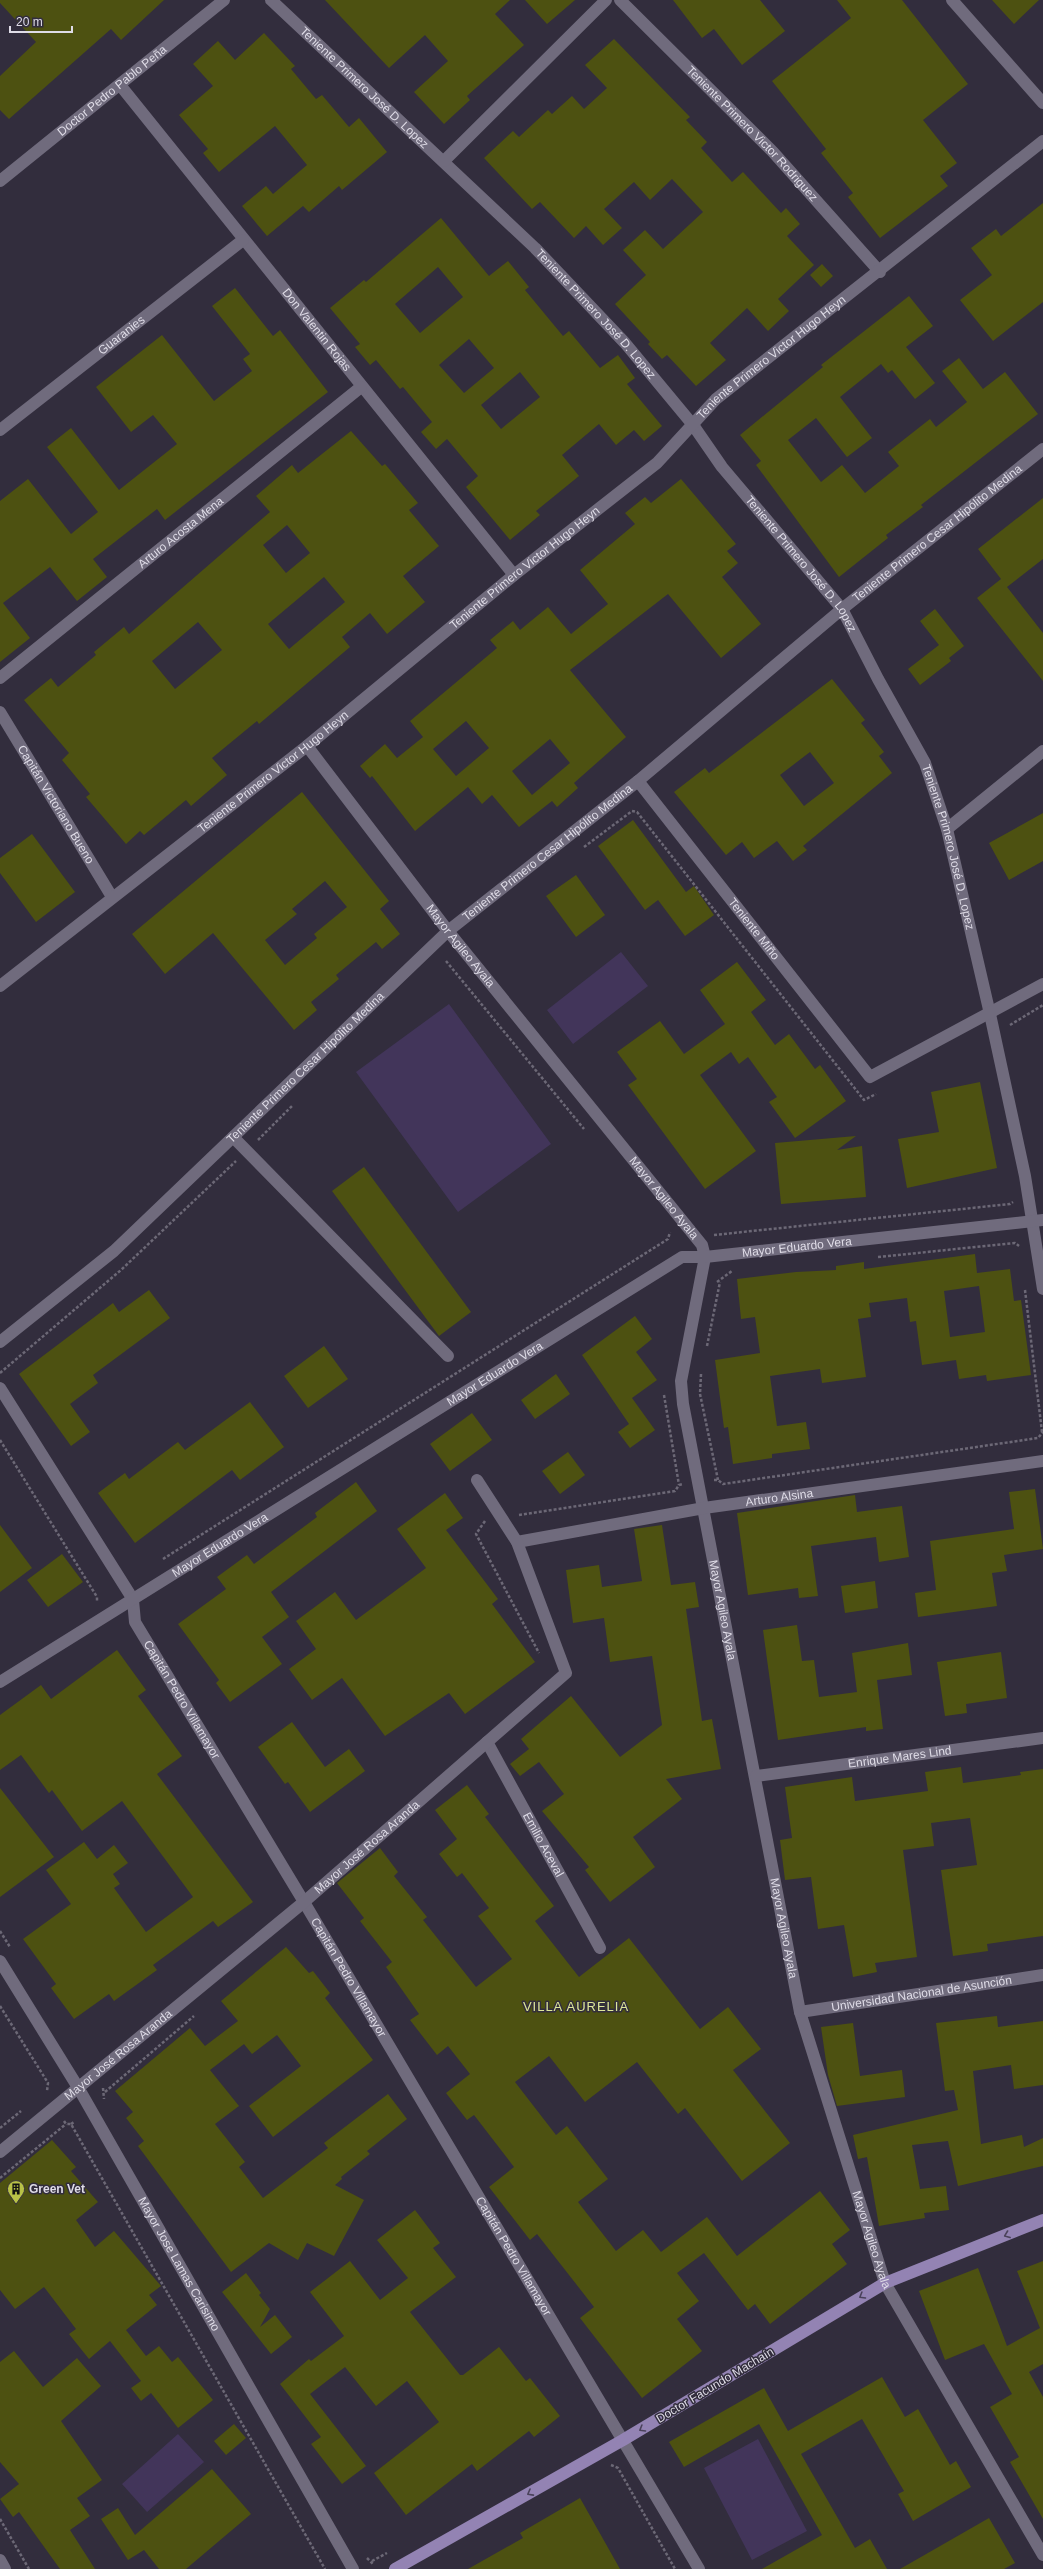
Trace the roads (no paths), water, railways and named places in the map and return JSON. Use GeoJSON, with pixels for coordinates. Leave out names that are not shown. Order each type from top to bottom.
{"type":"FeatureCollection","features":[{"type":"Feature","properties":{"kind":"main road","name":"Doctor Facundo Machaín"},"geometry":{"type":"LineString","coordinates":[[395,2569],[623,2440],[885,2282],[1043,2220]]}},
{"type":"Feature","properties":{"kind":"street","name":"Doctor Pedro Pablo Peña"},"geometry":{"type":"LineString","coordinates":[[0,181],[224,0]]}},
{"type":"Feature","properties":{"kind":"street","name":"Teniente Primero José D. Lopez"},"geometry":{"type":"LineString","coordinates":[[271,0],[535,248],[609,326],[693,425],[722,467],[842,609],[878,679],[925,763],[947,829],[1038,1221],[1043,1289]]}},
{"type":"Feature","properties":{"kind":"street"},"geometry":{"type":"LineString","coordinates":[[444,161],[606,0]]}},
{"type":"Feature","properties":{"kind":"street","name":"Teniente Primero Victor Rodriguez"},"geometry":{"type":"LineString","coordinates":[[620,0],[773,152],[880,272]]}},
{"type":"Feature","properties":{"kind":"street"},"geometry":{"type":"LineString","coordinates":[[952,0],[1043,103]]}},
{"type":"Feature","properties":{"kind":"street","name":"Don Valentin Rojas"},"geometry":{"type":"LineString","coordinates":[[120,85],[361,387],[514,575]]}},
{"type":"Feature","properties":{"kind":"street","name":"Teniente Primero Victor Hugo Heyn"},"geometry":{"type":"LineString","coordinates":[[0,986],[307,746],[514,575],[656,463],[716,399],[880,272],[1043,142]]}},
{"type":"Feature","properties":{"kind":"street","name":"Guaranies"},"geometry":{"type":"LineString","coordinates":[[0,430],[243,240]]}},
{"type":"Feature","properties":{"kind":"street","name":"Arturo Acosta Mena"},"geometry":{"type":"LineString","coordinates":[[0,678],[361,387]]}},
{"type":"Feature","properties":{"kind":"street","name":"Teniente Primero Cesar Hipólito Medina"},"geometry":{"type":"LineString","coordinates":[[0,1342],[114,1251],[448,931],[638,782],[842,609],[1043,449]]}},
{"type":"Feature","properties":{"kind":"street","name":"Capitán Victoriano Bueno"},"geometry":{"type":"LineString","coordinates":[[0,712],[112,897]]}},
{"type":"Feature","properties":{"kind":"street","name":"Mayor Agileo Ayala"},"geometry":{"type":"LineString","coordinates":[[307,746],[448,931],[702,1245],[705,1257],[681,1381],[683,1404],[756,1776],[800,2012],[885,2282],[1043,2555]]}},
{"type":"Feature","properties":{"kind":"street"},"geometry":{"type":"LineString","coordinates":[[947,829],[1043,751]]}},
{"type":"Feature","properties":{"kind":"street","name":"Teniente Miño"},"geometry":{"type":"LineString","coordinates":[[638,782],[870,1077],[990,1014]]}},
{"type":"Feature","properties":{"kind":"street"},"geometry":{"type":"LineString","coordinates":[[990,1014],[1043,984]]}},
{"type":"Feature","properties":{"kind":"street"},"geometry":{"type":"LineString","coordinates":[[233,1138],[448,1356]]}},
{"type":"Feature","properties":{"kind":"street","name":"Mayor Eduardo Vera"},"geometry":{"type":"LineString","coordinates":[[0,1682],[682,1257],[705,1257],[1038,1221]]}},
{"type":"Feature","properties":{"kind":"street","name":"Capitán Pedro Villamayor"},"geometry":{"type":"LineString","coordinates":[[0,1388],[133,1600],[135,1622],[304,1902],[699,2569]]}},
{"type":"Feature","properties":{"kind":"street","name":"Arturo Alsina"},"geometry":{"type":"LineString","coordinates":[[517,1542],[704,1508],[1043,1462]]}},
{"type":"Feature","properties":{"kind":"street","name":"Mayor José Rosa Aranda"},"geometry":{"type":"LineString","coordinates":[[0,2152],[79,2089],[304,1902],[566,1673],[517,1542],[477,1480]]}},
{"type":"Feature","properties":{"kind":"street","name":"Enrique Mares Lind"},"geometry":{"type":"LineString","coordinates":[[756,1776],[1043,1738]]}},
{"type":"Feature","properties":{"kind":"street","name":"Emilio Aceval"},"geometry":{"type":"LineString","coordinates":[[487,1742],[600,1948]]}},
{"type":"Feature","properties":{"kind":"street","name":"Mayor Jose Lamas Carisimo"},"geometry":{"type":"LineString","coordinates":[[0,1961],[79,2089],[353,2569]]}},
{"type":"Feature","properties":{"kind":"street","name":"Universidad Nacional de Asunción"},"geometry":{"type":"LineString","coordinates":[[800,2012],[1043,1975]]}},
{"type":"Feature","properties":{"kind":"street"},"geometry":{"type":"LineString","coordinates":[[0,2560],[5,2569]]}},
{"type":"Feature","properties":{"kind":"place","name":"Green Vet"},"geometry":{"type":"Point","coordinates":[16,2204]}},
{"type":"Feature","properties":{"kind":"district","name":"VILLA AURELIA"},"geometry":{"type":"Point","coordinates":[576,2006]}}]}
